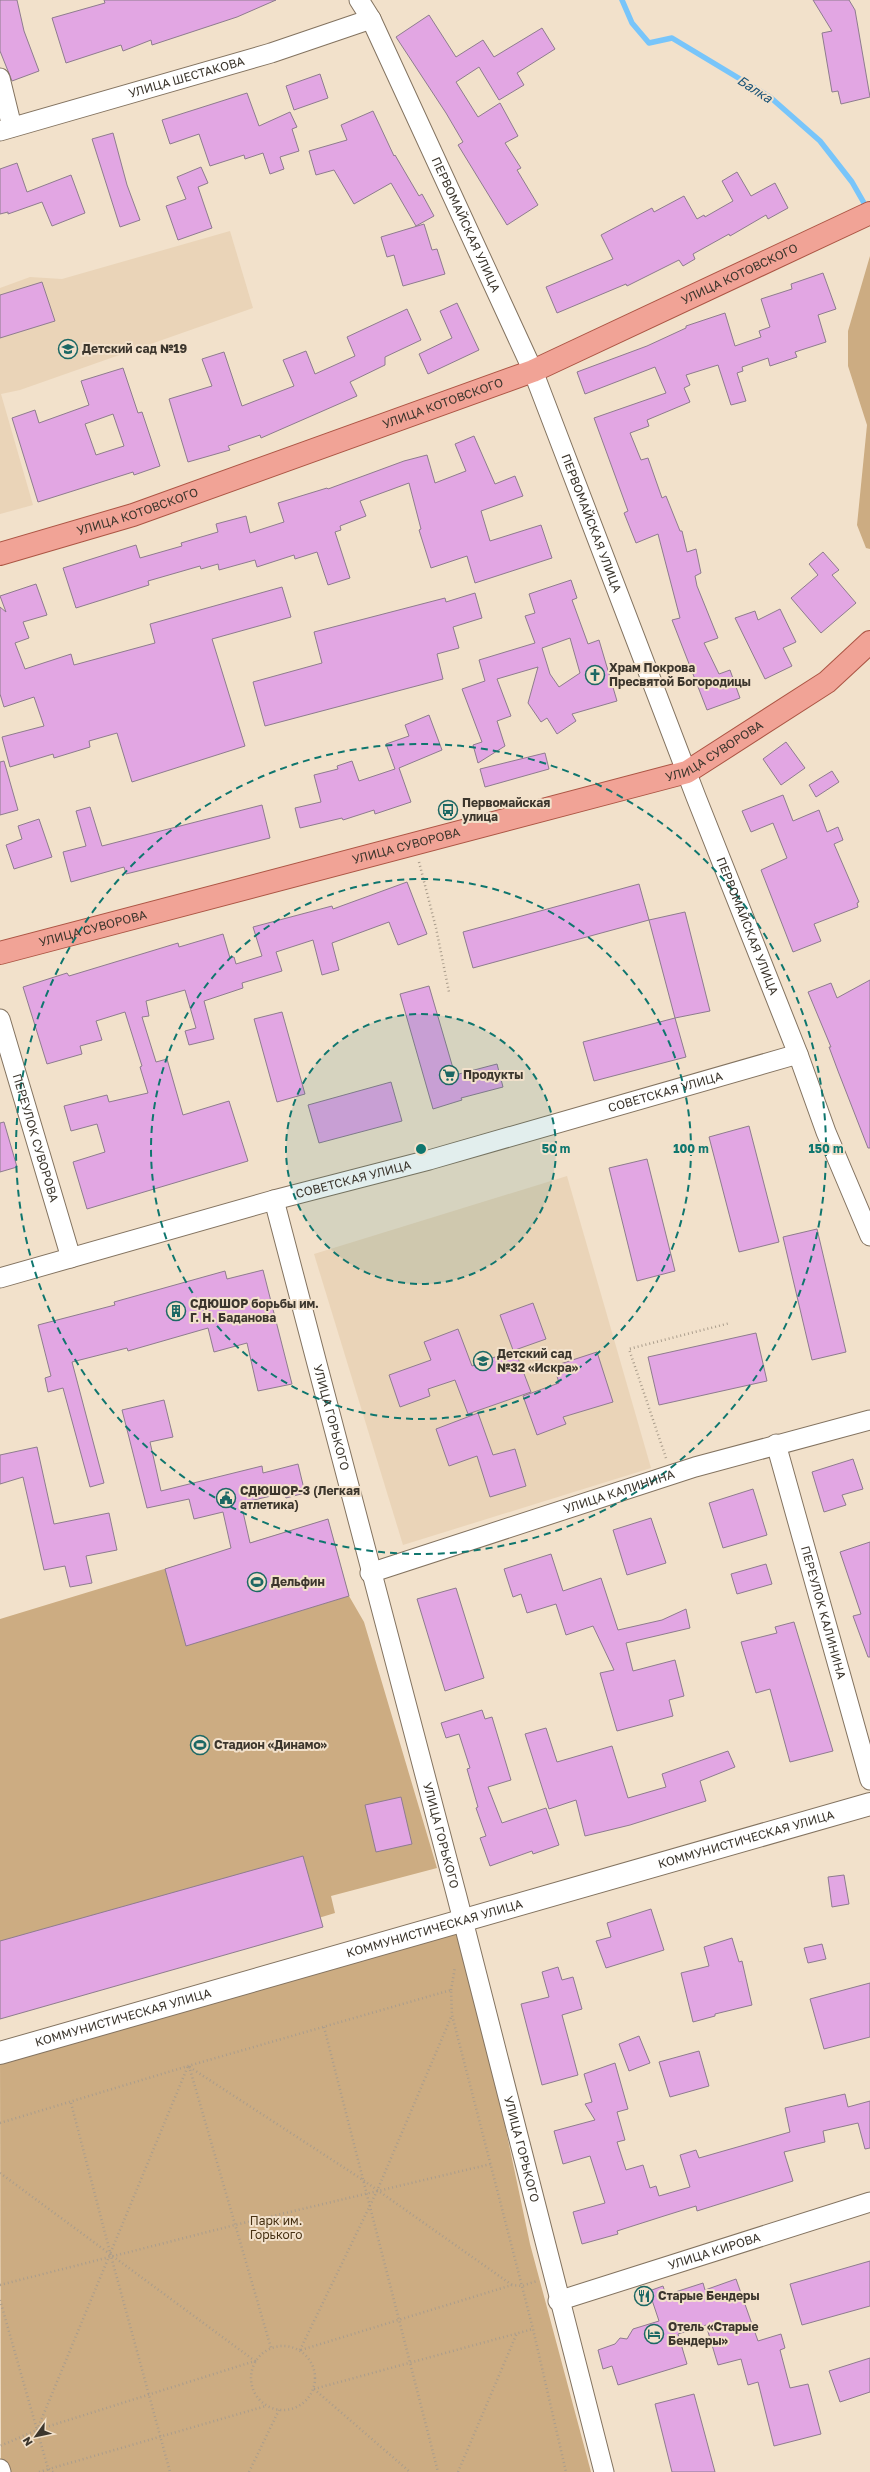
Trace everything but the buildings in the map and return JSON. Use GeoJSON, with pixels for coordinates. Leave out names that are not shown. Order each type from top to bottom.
{"type":"FeatureCollection","features":[{"type":"Feature","properties":{"kind":"main road","name":"УЛИЦА КОТОВСКОГО"},"geometry":{"type":"LineString","coordinates":[[0,554],[133,515],[533,372],[870,213]]}},
{"type":"Feature","properties":{"kind":"main road","name":"УЛИЦА СУВОРОВА"},"geometry":{"type":"LineString","coordinates":[[0,952],[415,845],[687,772],[827,682],[870,642]]}},
{"type":"Feature","properties":{"kind":"main road","name":"КОММУНИСТИЧЕСКАЯ УЛИЦА"},"geometry":{"type":"LineString","coordinates":[[0,2053],[870,1804]]}},
{"type":"Feature","properties":{"kind":"street","name":"ПЕРВОМАЙСКАЯ УЛИЦА"},"geometry":{"type":"LineString","coordinates":[[359,0],[372,19],[533,372],[687,772],[798,1054],[826,1132],[870,1236]]}},
{"type":"Feature","properties":{"kind":"street","name":"УЛИЦА ШЕСТАКОВА"},"geometry":{"type":"LineString","coordinates":[[6,129],[272,52],[372,19]]}},
{"type":"Feature","properties":{"kind":"street"},"geometry":{"type":"LineString","coordinates":[[0,78],[6,129]]}},
{"type":"Feature","properties":{"kind":"street","name":"ПЕРЕУЛОК СУВОРОВА"},"geometry":{"type":"LineString","coordinates":[[0,1019],[70,1258]]}},
{"type":"Feature","properties":{"kind":"street","name":"СОВЕТСКАЯ УЛИЦА"},"geometry":{"type":"LineString","coordinates":[[0,1278],[274,1200],[429,1160],[798,1054]]}},
{"type":"Feature","properties":{"kind":"street","name":"УЛИЦА ГОРЬКОГО"},"geometry":{"type":"LineString","coordinates":[[274,1200],[370,1573],[455,1889],[462,1922],[558,2301],[604,2472]]}},
{"type":"Feature","properties":{"kind":"street","name":"УЛИЦА КАЛИНИНА"},"geometry":{"type":"LineString","coordinates":[[370,1573],[671,1475],[776,1444],[870,1420]]}},
{"type":"Feature","properties":{"kind":"street","name":"ПЕРЕУЛОК КАЛИНИНА"},"geometry":{"type":"LineString","coordinates":[[776,1444],[870,1780]]}},
{"type":"Feature","properties":{"kind":"street","name":"УЛИЦА КИРОВА"},"geometry":{"type":"LineString","coordinates":[[558,2301],[870,2202]]}},
{"type":"Feature","properties":{"kind":"path"},"geometry":{"type":"LineString","coordinates":[[415,845],[436,928],[449,992]]}},
{"type":"Feature","properties":{"kind":"path"},"geometry":{"type":"LineString","coordinates":[[671,1475],[629,1349],[730,1323]]}},
{"type":"Feature","properties":{"kind":"path"},"geometry":{"type":"LineString","coordinates":[[0,2124],[188,2066],[451,1990],[452,2015],[533,2329],[566,2472]]}},
{"type":"Feature","properties":{"kind":"path"},"geometry":{"type":"LineString","coordinates":[[300,2350],[377,2191],[452,2015]]}},
{"type":"Feature","properties":{"kind":"path"},"geometry":{"type":"LineString","coordinates":[[324,2027],[438,2472]]}},
{"type":"Feature","properties":{"kind":"path"},"geometry":{"type":"LineString","coordinates":[[188,2066],[363,2180],[512,2284],[522,2286]]}},
{"type":"Feature","properties":{"kind":"path"},"geometry":{"type":"LineString","coordinates":[[188,2066],[271,2348]]}},
{"type":"Feature","properties":{"kind":"path"},"geometry":{"type":"LineString","coordinates":[[37,2430],[111,2256],[188,2066]]}},
{"type":"Feature","properties":{"kind":"path"},"geometry":{"type":"LineString","coordinates":[[71,2102],[170,2472]]}},
{"type":"Feature","properties":{"kind":"path"},"geometry":{"type":"LineString","coordinates":[[0,2284],[235,2225],[491,2164]]}},
{"type":"Feature","properties":{"kind":"path"},"geometry":{"type":"LineString","coordinates":[[0,2173],[255,2361]]}},
{"type":"Feature","properties":{"kind":"path"},"geometry":{"type":"LineString","coordinates":[[300,2350],[314,2367],[314,2389],[300,2406],[290,2410],[279,2410],[266,2406],[258,2399],[251,2386],[251,2370],[255,2361],[262,2353],[271,2348],[280,2345],[300,2350],[512,2284]]}},
{"type":"Feature","properties":{"kind":"path"},"geometry":{"type":"LineString","coordinates":[[0,2300],[49,2471]]}},
{"type":"Feature","properties":{"kind":"path"},"geometry":{"type":"LineString","coordinates":[[314,2389],[533,2329]]}},
{"type":"Feature","properties":{"kind":"path"},"geometry":{"type":"LineString","coordinates":[[458,2472],[518,2333]]}},
{"type":"Feature","properties":{"kind":"path"},"geometry":{"type":"LineString","coordinates":[[0,2446],[37,2430],[255,2361]]}},
{"type":"Feature","properties":{"kind":"path"},"geometry":{"type":"LineString","coordinates":[[314,2389],[410,2472]]}},
{"type":"Feature","properties":{"kind":"path"},"geometry":{"type":"LineString","coordinates":[[39,2472],[49,2471],[266,2406]]}},
{"type":"Feature","properties":{"kind":"path"},"geometry":{"type":"LineString","coordinates":[[249,2472],[279,2410]]}},
{"type":"Feature","properties":{"kind":"path"},"geometry":{"type":"LineString","coordinates":[[49,2471],[53,2472]]}},
{"type":"Feature","properties":{"kind":"shaded area","name":"Детский сад №19"},"geometry":{"type":"Polygon","coordinates":[[[230,231],[253,308],[20,390],[1,394],[33,505],[0,514],[0,288],[30,277],[62,279],[230,231]]]}},
{"type":"Feature","properties":{"kind":"shaded area","name":"Детский сад №32 «Искра»"},"geometry":{"type":"Polygon","coordinates":[[[567,1176],[651,1468],[403,1545],[314,1254],[567,1176]]]}},
{"type":"Feature","properties":{"kind":"green space"},"geometry":{"type":"Polygon","coordinates":[[[870,256],[870,549],[866,548],[857,525],[867,425],[848,366],[848,331],[870,256]]]}},
{"type":"Feature","properties":{"kind":"green space","name":"Стадион «Динамо»"},"geometry":{"type":"Polygon","coordinates":[[[328,1519],[349,1596],[364,1622],[437,1868],[331,1896],[335,1913],[0,2014],[0,1619],[328,1519]]]}},
{"type":"Feature","properties":{"kind":"green space","name":"Парк им. Горького"},"geometry":{"type":"Polygon","coordinates":[[[462,1922],[530,2244],[591,2472],[1,2472],[0,2053],[462,1922]]]}},
{"type":"Feature","properties":{"kind":"waterway","name":"Балка"},"geometry":{"type":"LineString","coordinates":[[622,0],[632,23],[649,43],[672,38],[770,97],[820,141],[852,182],[868,210]]}},
{"type":"Feature","properties":{"kind":"place","name":"Детский сад №19"},"geometry":{"type":"Point","coordinates":[68,349]}},
{"type":"Feature","properties":{"kind":"place","name":"Храм Покрова Пресвятой Богородицы"},"geometry":{"type":"Point","coordinates":[595,675]}},
{"type":"Feature","properties":{"kind":"place","name":"Первомайская улица"},"geometry":{"type":"Point","coordinates":[448,810]}},
{"type":"Feature","properties":{"kind":"place","name":"Продукты"},"geometry":{"type":"Point","coordinates":[449,1075]}},
{"type":"Feature","properties":{"kind":"place","name":"СДЮШОР борьбы им. Г. Н. Баданова"},"geometry":{"type":"Point","coordinates":[176,1311]}},
{"type":"Feature","properties":{"kind":"place","name":"Детский сад №32 «Искра»"},"geometry":{"type":"Point","coordinates":[483,1361]}},
{"type":"Feature","properties":{"kind":"place","name":"СДЮШОР-3 (Легкая атлетика)"},"geometry":{"type":"Point","coordinates":[226,1498]}},
{"type":"Feature","properties":{"kind":"place","name":"Дельфин"},"geometry":{"type":"Point","coordinates":[257,1582]}},
{"type":"Feature","properties":{"kind":"place","name":"Стадион «Динамо»"},"geometry":{"type":"Point","coordinates":[200,1745]}},
{"type":"Feature","properties":{"kind":"place","name":"Старые Бендеры"},"geometry":{"type":"Point","coordinates":[644,2296]}},
{"type":"Feature","properties":{"kind":"place","name":"Отель «Старые Бендеры»"},"geometry":{"type":"Point","coordinates":[654,2334]}}]}
